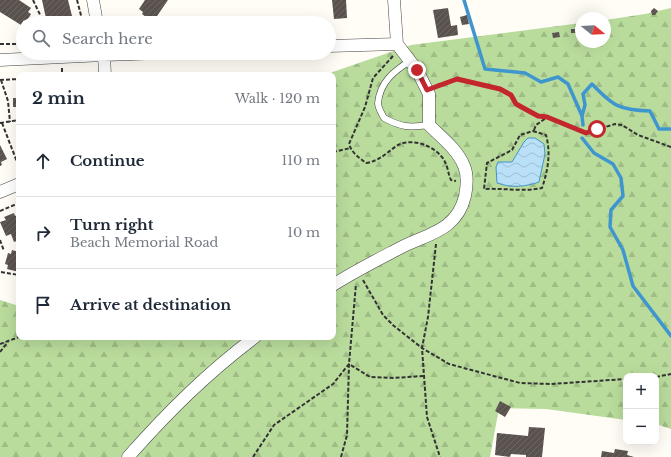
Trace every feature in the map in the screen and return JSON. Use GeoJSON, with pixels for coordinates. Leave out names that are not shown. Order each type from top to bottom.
{"type":"FeatureCollection","features":[{"type":"Feature","properties":{"kind":"street"},"geometry":{"type":"LineString","coordinates":[[93,0],[96,16]]}},
{"type":"Feature","properties":{"kind":"street"},"geometry":{"type":"LineString","coordinates":[[336,283],[357,270],[402,247],[435,233],[448,224],[459,213],[467,184],[464,166],[454,150],[429,125],[429,94],[414,66],[397,44],[394,0]]}},
{"type":"Feature","properties":{"kind":"street"},"geometry":{"type":"LineString","coordinates":[[336,46],[397,44]]}},
{"type":"Feature","properties":{"kind":"street"},"geometry":{"type":"LineString","coordinates":[[0,60],[16,59]]}},
{"type":"Feature","properties":{"kind":"street"},"geometry":{"type":"LineString","coordinates":[[104,60],[105,72]]}},
{"type":"Feature","properties":{"kind":"street"},"geometry":{"type":"LineString","coordinates":[[0,192],[16,185]]}},
{"type":"Feature","properties":{"kind":"street"},"geometry":{"type":"LineString","coordinates":[[128,457],[167,413],[224,360],[251,340]]}},
{"type":"Feature","properties":{"kind":"lane"},"geometry":{"type":"LineString","coordinates":[[414,66],[394,71],[383,87],[378,104],[384,118],[399,126],[413,127],[429,125]]}},
{"type":"Feature","properties":{"kind":"path"},"geometry":{"type":"LineString","coordinates":[[33,0],[41,16]]}},
{"type":"Feature","properties":{"kind":"path"},"geometry":{"type":"LineString","coordinates":[[77,0],[81,16]]}},
{"type":"Feature","properties":{"kind":"path"},"geometry":{"type":"LineString","coordinates":[[0,44],[16,44]]}},
{"type":"Feature","properties":{"kind":"path"},"geometry":{"type":"LineString","coordinates":[[10,122],[8,101],[0,80],[16,79]]}},
{"type":"Feature","properties":{"kind":"path"},"geometry":{"type":"LineString","coordinates":[[427,90],[457,79],[500,89],[511,95],[516,104],[538,116],[547,117],[586,133],[615,124],[622,124],[638,135],[671,147]]}},
{"type":"Feature","properties":{"kind":"path"},"geometry":{"type":"LineString","coordinates":[[533,131],[546,135],[550,149],[546,177],[542,188],[528,191],[503,188],[484,189],[487,163],[512,150],[520,135],[533,131],[536,125],[547,117]]}},
{"type":"Feature","properties":{"kind":"path"},"geometry":{"type":"LineString","coordinates":[[16,121],[1,123],[16,160]]}},
{"type":"Feature","properties":{"kind":"path"},"geometry":{"type":"LineString","coordinates":[[336,151],[350,148]]}},
{"type":"Feature","properties":{"kind":"path"},"geometry":{"type":"LineString","coordinates":[[0,211],[16,204]]}},
{"type":"Feature","properties":{"kind":"path"},"geometry":{"type":"LineString","coordinates":[[435,233],[436,247],[428,317],[422,348],[427,417],[440,457]]}},
{"type":"Feature","properties":{"kind":"path"},"geometry":{"type":"LineString","coordinates":[[0,240],[4,251]]}},
{"type":"Feature","properties":{"kind":"path"},"geometry":{"type":"LineString","coordinates":[[357,270],[383,315],[394,326],[422,348],[449,364],[520,383],[551,384],[623,379]]}},
{"type":"Feature","properties":{"kind":"path"},"geometry":{"type":"LineString","coordinates":[[341,457],[347,435],[349,364],[357,270]]}},
{"type":"Feature","properties":{"kind":"path"},"geometry":{"type":"LineString","coordinates":[[1,272],[16,274]]}},
{"type":"Feature","properties":{"kind":"path"},"geometry":{"type":"LineString","coordinates":[[0,344],[16,338]]}},
{"type":"Feature","properties":{"kind":"path"},"geometry":{"type":"LineString","coordinates":[[0,352],[8,341]]}},
{"type":"Feature","properties":{"kind":"path"},"geometry":{"type":"LineString","coordinates":[[349,364],[370,377],[393,378],[423,376]]}},
{"type":"Feature","properties":{"kind":"path"},"geometry":{"type":"LineString","coordinates":[[253,457],[274,426],[333,384],[349,364]]}},
{"type":"Feature","properties":{"kind":"path"},"geometry":{"type":"LineString","coordinates":[[659,376],[671,374]]}},
{"type":"Feature","properties":{"kind":"green space"},"geometry":{"type":"Polygon","coordinates":[[[671,8],[671,429],[659,425],[659,373],[623,373],[623,420],[546,409],[499,408],[490,457],[0,457],[0,300],[16,305],[16,340],[336,340],[336,72],[333,72],[411,45],[575,24],[575,48],[611,48],[611,19],[671,8]]]}},
{"type":"Feature","properties":{"kind":"water"},"geometry":{"type":"Polygon","coordinates":[[[528,138],[535,138],[544,144],[545,154],[539,182],[518,186],[508,186],[497,183],[496,167],[498,162],[512,162],[528,138]]]}},
{"type":"Feature","properties":{"kind":"building"},"geometry":{"type":"Polygon","coordinates":[[[0,0],[19,0],[31,8],[28,12],[31,14],[30,16],[16,16],[16,22],[0,12],[0,0]]]}},
{"type":"Feature","properties":{"kind":"building"},"geometry":{"type":"Polygon","coordinates":[[[42,0],[68,0],[72,16],[45,16],[42,0]]]}},
{"type":"Feature","properties":{"kind":"building"},"geometry":{"type":"Polygon","coordinates":[[[145,0],[168,0],[157,16],[145,16],[139,9],[145,0]]]}},
{"type":"Feature","properties":{"kind":"building"},"geometry":{"type":"Polygon","coordinates":[[[332,0],[346,0],[347,18],[336,19],[336,16],[334,16],[332,0]]]}},
{"type":"Feature","properties":{"kind":"building"},"geometry":{"type":"Polygon","coordinates":[[[448,8],[451,26],[457,25],[458,35],[438,38],[433,10],[448,8]]]}},
{"type":"Feature","properties":{"kind":"building"},"geometry":{"type":"Polygon","coordinates":[[[654,8],[658,11],[655,15],[652,15],[651,11],[654,8]]]}},
{"type":"Feature","properties":{"kind":"building"},"geometry":{"type":"Polygon","coordinates":[[[467,15],[469,24],[462,25],[460,17],[467,15]]]}},
{"type":"Feature","properties":{"kind":"building"},"geometry":{"type":"Polygon","coordinates":[[[571,29],[575,29],[575,33],[571,33],[571,29]]]}},
{"type":"Feature","properties":{"kind":"building"},"geometry":{"type":"Polygon","coordinates":[[[559,32],[560,37],[553,38],[552,33],[559,32]]]}},
{"type":"Feature","properties":{"kind":"building"},"geometry":{"type":"Polygon","coordinates":[[[13,98],[16,98],[16,107],[13,107],[13,98]]]}},
{"type":"Feature","properties":{"kind":"building"},"geometry":{"type":"Polygon","coordinates":[[[0,145],[7,159],[1,162],[2,165],[0,166],[0,145]]]}},
{"type":"Feature","properties":{"kind":"building"},"geometry":{"type":"Polygon","coordinates":[[[14,213],[16,216],[16,241],[14,242],[11,234],[6,236],[0,222],[6,220],[4,217],[14,213]]]}},
{"type":"Feature","properties":{"kind":"building"},"geometry":{"type":"Polygon","coordinates":[[[12,250],[16,251],[16,271],[7,269],[8,265],[5,264],[8,253],[11,254],[12,250]]]}},
{"type":"Feature","properties":{"kind":"building"},"geometry":{"type":"Polygon","coordinates":[[[500,401],[511,407],[505,417],[495,411],[500,401]]]}},
{"type":"Feature","properties":{"kind":"building"},"geometry":{"type":"Polygon","coordinates":[[[529,427],[545,428],[542,457],[526,457],[526,455],[511,454],[510,457],[495,455],[497,433],[528,436],[529,427]]]}},
{"type":"Feature","properties":{"kind":"building"},"geometry":{"type":"Polygon","coordinates":[[[615,449],[628,451],[627,455],[634,457],[601,457],[602,451],[614,453],[615,449]]]}},
{"type":"Feature","properties":{"kind":"waterway"},"geometry":{"type":"LineString","coordinates":[[464,0],[485,69],[525,73],[541,82],[558,77],[568,84],[582,116],[585,105],[583,94],[592,84],[611,102],[624,108],[650,111],[659,129],[671,129]]}},
{"type":"Feature","properties":{"kind":"waterway"},"geometry":{"type":"LineString","coordinates":[[582,116],[583,125]]}},
{"type":"Feature","properties":{"kind":"waterway"},"geometry":{"type":"LineString","coordinates":[[582,138],[594,153],[613,164],[621,178],[623,196],[611,210],[610,227],[623,250],[633,286],[671,336]]}},
{"type":"Feature","properties":{"kind":"route"},"geometry":{"type":"LineString","coordinates":[[417,70],[427,90],[442,83],[457,79],[500,89],[511,95],[516,104],[538,116],[547,117],[586,133],[597,129]]}}]}
